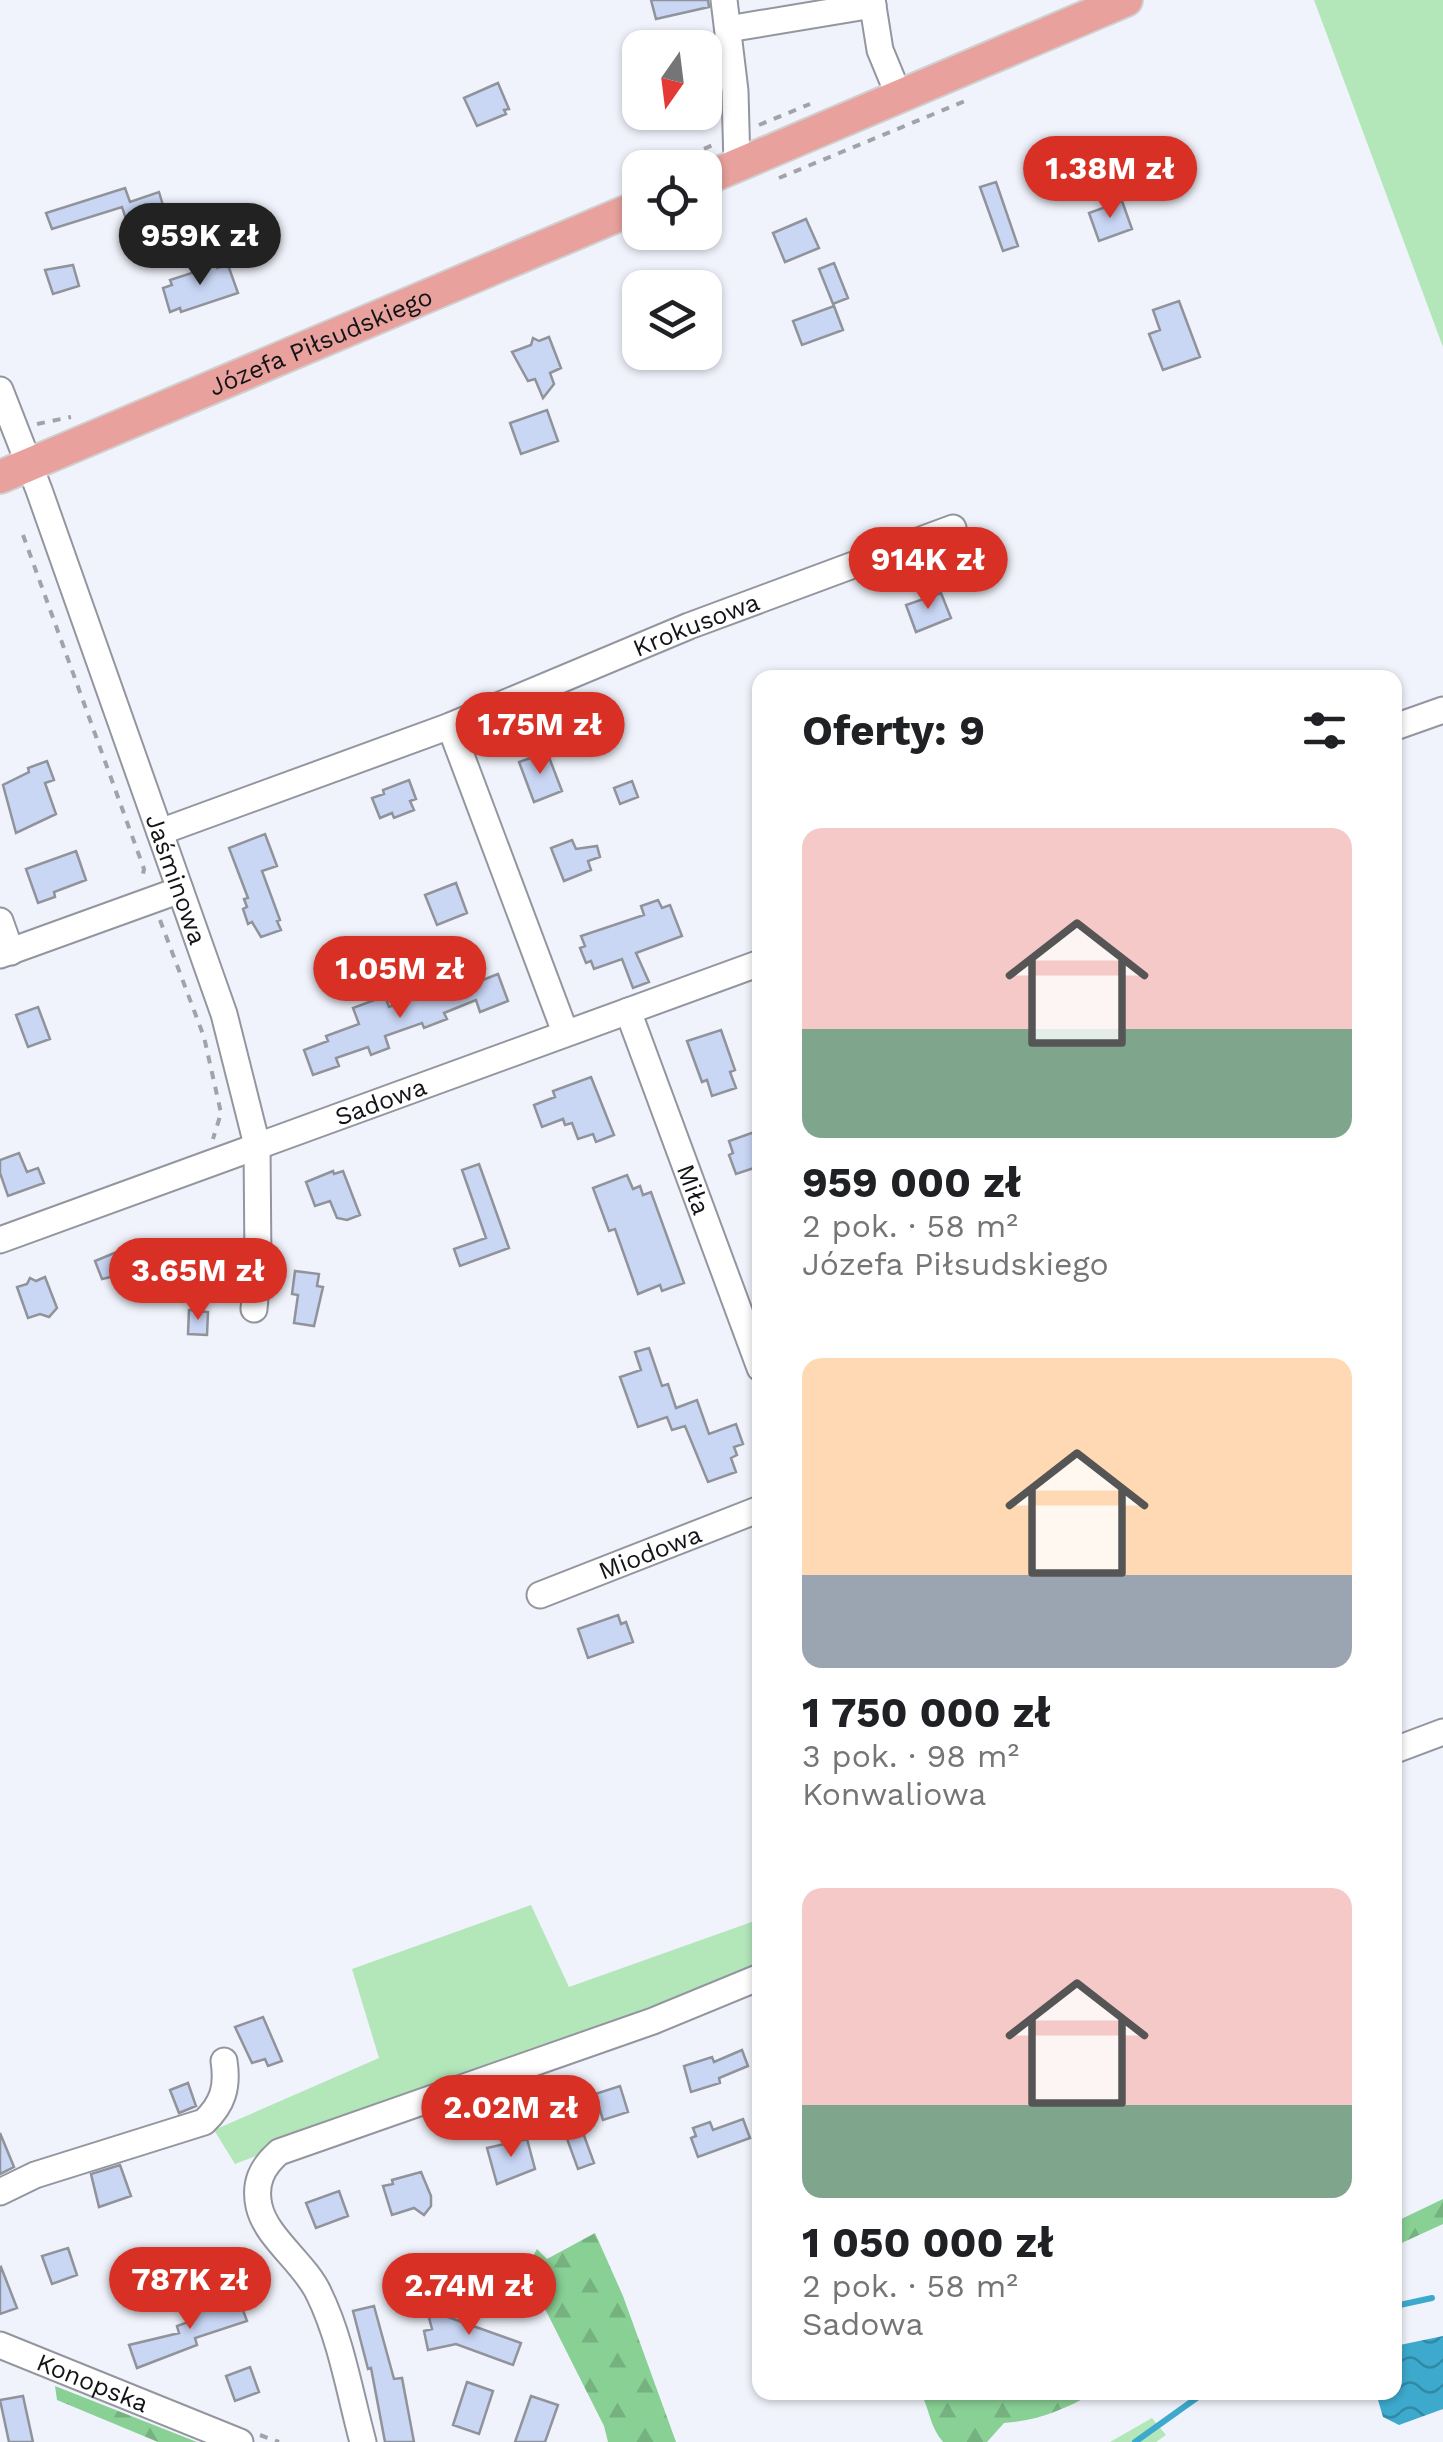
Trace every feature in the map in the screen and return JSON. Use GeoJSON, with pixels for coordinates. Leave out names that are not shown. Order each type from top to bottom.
{"type":"FeatureCollection","features":[{"type":"Feature","properties":{"kind":"main road"},"geometry":{"type":"LineString","coordinates":[[722,163],[736,150],[899,96],[1126,0]]}},
{"type":"Feature","properties":{"kind":"main road","name":"Józefa Piłsudskiego"},"geometry":{"type":"LineString","coordinates":[[14,471],[622,214]]}},
{"type":"Feature","properties":{"kind":"street"},"geometry":{"type":"LineString","coordinates":[[724,0],[735,91],[736,150]]}},
{"type":"Feature","properties":{"kind":"street"},"geometry":{"type":"LineString","coordinates":[[728,30],[872,3],[880,50],[899,96]]}},
{"type":"Feature","properties":{"kind":"street","name":"Jaśminowa"},"geometry":{"type":"LineString","coordinates":[[0,390],[14,471],[160,832],[224,1014],[257,1145],[258,1265],[254,1309]]}},
{"type":"Feature","properties":{"kind":"street","name":"Krokusowa"},"geometry":{"type":"LineString","coordinates":[[160,832],[450,726],[690,626],[954,528]]}},
{"type":"Feature","properties":{"kind":"street"},"geometry":{"type":"LineString","coordinates":[[1402,725],[1443,710]]}},
{"type":"Feature","properties":{"kind":"street"},"geometry":{"type":"LineString","coordinates":[[450,726],[566,1032]]}},
{"type":"Feature","properties":{"kind":"street"},"geometry":{"type":"LineString","coordinates":[[0,921],[5,953],[180,890]]}},
{"type":"Feature","properties":{"kind":"street","name":"Sadowa"},"geometry":{"type":"LineString","coordinates":[[0,1240],[752,966]]}},
{"type":"Feature","properties":{"kind":"street","name":"Miła"},"geometry":{"type":"LineString","coordinates":[[628,1011],[752,1346]]}},
{"type":"Feature","properties":{"kind":"street","name":"Miodowa"},"geometry":{"type":"LineString","coordinates":[[540,1596],[752,1512]]}},
{"type":"Feature","properties":{"kind":"street"},"geometry":{"type":"LineString","coordinates":[[1402,1747],[1443,1732]]}},
{"type":"Feature","properties":{"kind":"street"},"geometry":{"type":"LineString","coordinates":[[364,2442],[318,2291],[260,2211],[257,2194],[266,2164],[279,2152],[653,2021],[752,1980]]}},
{"type":"Feature","properties":{"kind":"street"},"geometry":{"type":"LineString","coordinates":[[0,2192],[35,2175],[204,2122],[224,2096],[224,2061]]}},
{"type":"Feature","properties":{"kind":"street","name":"Konopska"},"geometry":{"type":"LineString","coordinates":[[0,2346],[240,2442]]}},
{"type":"Feature","properties":{"kind":"path"},"geometry":{"type":"LineString","coordinates":[[722,153],[736,150],[820,100]]}},
{"type":"Feature","properties":{"kind":"path"},"geometry":{"type":"LineString","coordinates":[[766,183],[965,102]]}},
{"type":"Feature","properties":{"kind":"path"},"geometry":{"type":"LineString","coordinates":[[23,535],[144,869],[142,882],[170,939],[204,1037],[221,1112],[212,1142],[218,1159]]}},
{"type":"Feature","properties":{"kind":"green space"},"geometry":{"type":"Polygon","coordinates":[[[1314,0],[1443,0],[1443,347],[1314,0]]]}},
{"type":"Feature","properties":{"kind":"green space"},"geometry":{"type":"Polygon","coordinates":[[[570,702],[581,732],[518,756],[507,726],[570,702]]]}},
{"type":"Feature","properties":{"kind":"green space"},"geometry":{"type":"Polygon","coordinates":[[[531,1905],[569,1987],[752,1922],[752,1968],[235,2164],[214,2130],[379,2058],[352,1969],[531,1905]]]}},
{"type":"Feature","properties":{"kind":"green space"},"geometry":{"type":"Polygon","coordinates":[[[1443,2199],[1443,2224],[1402,2243],[1402,2219],[1443,2199]]]}},
{"type":"Feature","properties":{"kind":"green space"},"geometry":{"type":"Polygon","coordinates":[[[595,2233],[623,2296],[676,2442],[608,2442],[604,2426],[536,2291],[529,2263],[537,2249],[547,2259],[595,2233]]]}},
{"type":"Feature","properties":{"kind":"green space"},"geometry":{"type":"Polygon","coordinates":[[[55,2386],[197,2442],[158,2442],[57,2400],[55,2386]]]}},
{"type":"Feature","properties":{"kind":"green space"},"geometry":{"type":"Polygon","coordinates":[[[924,2400],[1080,2400],[1028,2420],[1004,2423],[987,2442],[943,2442],[924,2400]]]}},
{"type":"Feature","properties":{"kind":"green space"},"geometry":{"type":"Polygon","coordinates":[[[1152,2418],[1166,2435],[1156,2442],[1110,2442],[1152,2418]]]}},
{"type":"Feature","properties":{"kind":"water"},"geometry":{"type":"Polygon","coordinates":[[[1443,2336],[1443,2409],[1399,2425],[1383,2417],[1378,2400],[1402,2400],[1402,2345],[1443,2336]]]}},
{"type":"Feature","properties":{"kind":"building"},"geometry":{"type":"Polygon","coordinates":[[[651,0],[708,0],[709,7],[656,19],[651,0]]]}},
{"type":"Feature","properties":{"kind":"building"},"geometry":{"type":"Polygon","coordinates":[[[498,83],[509,109],[504,110],[506,114],[477,126],[464,98],[498,83]]]}},
{"type":"Feature","properties":{"kind":"building"},"geometry":{"type":"Polygon","coordinates":[[[996,182],[1018,246],[1003,251],[980,187],[996,182]]]}},
{"type":"Feature","properties":{"kind":"building"},"geometry":{"type":"Polygon","coordinates":[[[125,188],[130,202],[159,192],[165,212],[159,213],[165,232],[158,235],[164,252],[140,260],[122,207],[52,229],[46,213],[125,188]]]}},
{"type":"Feature","properties":{"kind":"building"},"geometry":{"type":"Polygon","coordinates":[[[1122,201],[1132,229],[1099,241],[1089,213],[1122,201]]]}},
{"type":"Feature","properties":{"kind":"building"},"geometry":{"type":"Polygon","coordinates":[[[806,219],[819,248],[785,262],[773,233],[806,219]]]}},
{"type":"Feature","properties":{"kind":"building"},"geometry":{"type":"Polygon","coordinates":[[[834,263],[848,298],[833,304],[819,269],[834,263]]]}},
{"type":"Feature","properties":{"kind":"building"},"geometry":{"type":"Polygon","coordinates":[[[73,265],[79,286],[53,294],[45,270],[73,265]]]}},
{"type":"Feature","properties":{"kind":"building"},"geometry":{"type":"Polygon","coordinates":[[[216,265],[228,265],[238,293],[170,312],[163,288],[172,285],[170,280],[216,265]]]}},
{"type":"Feature","properties":{"kind":"building"},"geometry":{"type":"Polygon","coordinates":[[[1179,301],[1200,357],[1163,370],[1149,334],[1160,330],[1153,310],[1179,301]]]}},
{"type":"Feature","properties":{"kind":"building"},"geometry":{"type":"Polygon","coordinates":[[[834,306],[843,330],[802,345],[793,321],[834,306]]]}},
{"type":"Feature","properties":{"kind":"building"},"geometry":{"type":"Polygon","coordinates":[[[549,337],[561,368],[550,373],[554,384],[543,398],[535,379],[528,381],[512,352],[531,345],[533,338],[539,341],[549,337]]]}},
{"type":"Feature","properties":{"kind":"building"},"geometry":{"type":"Polygon","coordinates":[[[547,410],[558,441],[521,454],[510,423],[547,410]]]}},
{"type":"Feature","properties":{"kind":"building"},"geometry":{"type":"Polygon","coordinates":[[[941,593],[951,618],[916,632],[906,605],[941,593]]]}},
{"type":"Feature","properties":{"kind":"building"},"geometry":{"type":"Polygon","coordinates":[[[489,727],[495,743],[476,750],[471,735],[489,727]]]}},
{"type":"Feature","properties":{"kind":"building"},"geometry":{"type":"Polygon","coordinates":[[[547,752],[562,791],[534,802],[519,762],[547,752]]]}},
{"type":"Feature","properties":{"kind":"building"},"geometry":{"type":"Polygon","coordinates":[[[47,761],[54,780],[45,783],[56,814],[16,833],[3,785],[47,761]]]}},
{"type":"Feature","properties":{"kind":"building"},"geometry":{"type":"Polygon","coordinates":[[[409,780],[416,799],[410,801],[414,810],[394,818],[392,813],[380,818],[372,798],[409,780]]]}},
{"type":"Feature","properties":{"kind":"building"},"geometry":{"type":"Polygon","coordinates":[[[632,781],[638,797],[620,804],[614,788],[632,781]]]}},
{"type":"Feature","properties":{"kind":"building"},"geometry":{"type":"Polygon","coordinates":[[[265,834],[277,866],[262,871],[281,930],[261,937],[252,922],[248,924],[243,909],[247,907],[244,899],[248,898],[229,848],[265,834]]]}},
{"type":"Feature","properties":{"kind":"building"},"geometry":{"type":"Polygon","coordinates":[[[572,840],[576,849],[597,846],[600,857],[588,861],[591,870],[564,881],[551,848],[572,840]]]}},
{"type":"Feature","properties":{"kind":"building"},"geometry":{"type":"Polygon","coordinates":[[[76,851],[86,880],[54,892],[55,897],[38,903],[26,869],[76,851]]]}},
{"type":"Feature","properties":{"kind":"building"},"geometry":{"type":"Polygon","coordinates":[[[456,883],[467,913],[437,925],[425,895],[456,883]]]}},
{"type":"Feature","properties":{"kind":"building"},"geometry":{"type":"Polygon","coordinates":[[[658,900],[662,908],[670,905],[682,936],[636,953],[649,982],[633,988],[622,959],[594,969],[591,961],[586,963],[580,948],[585,946],[581,936],[644,915],[641,906],[658,900]]]}},
{"type":"Feature","properties":{"kind":"building"},"geometry":{"type":"Polygon","coordinates":[[[498,974],[508,1001],[480,1012],[476,1000],[444,1013],[447,1019],[385,1036],[389,1048],[371,1055],[368,1047],[336,1058],[339,1066],[313,1075],[304,1050],[328,1041],[326,1036],[359,1024],[353,1008],[385,996],[389,1007],[436,990],[437,994],[447,994],[498,974]]]}},
{"type":"Feature","properties":{"kind":"building"},"geometry":{"type":"Polygon","coordinates":[[[38,1007],[50,1039],[28,1047],[16,1015],[38,1007]]]}},
{"type":"Feature","properties":{"kind":"building"},"geometry":{"type":"Polygon","coordinates":[[[721,1030],[735,1070],[730,1072],[736,1088],[712,1096],[707,1080],[702,1082],[687,1041],[721,1030]]]}},
{"type":"Feature","properties":{"kind":"building"},"geometry":{"type":"Polygon","coordinates":[[[591,1077],[614,1135],[596,1142],[593,1134],[578,1139],[572,1123],[565,1125],[563,1119],[542,1127],[534,1105],[555,1097],[553,1091],[591,1077]]]}},
{"type":"Feature","properties":{"kind":"building"},"geometry":{"type":"Polygon","coordinates":[[[752,1133],[752,1169],[736,1174],[729,1141],[752,1133]]]}},
{"type":"Feature","properties":{"kind":"building"},"geometry":{"type":"Polygon","coordinates":[[[19,1153],[27,1172],[38,1168],[44,1183],[8,1196],[0,1160],[19,1153]]]}},
{"type":"Feature","properties":{"kind":"building"},"geometry":{"type":"Polygon","coordinates":[[[479,1164],[509,1248],[460,1266],[454,1249],[486,1238],[462,1170],[479,1164]]]}},
{"type":"Feature","properties":{"kind":"building"},"geometry":{"type":"Polygon","coordinates":[[[343,1171],[360,1215],[347,1220],[337,1218],[330,1201],[315,1206],[306,1182],[343,1171]]]}},
{"type":"Feature","properties":{"kind":"building"},"geometry":{"type":"Polygon","coordinates":[[[627,1175],[633,1189],[640,1186],[643,1195],[651,1192],[684,1283],[662,1291],[660,1285],[638,1294],[615,1229],[609,1231],[593,1188],[627,1175]]]}},
{"type":"Feature","properties":{"kind":"building"},"geometry":{"type":"Polygon","coordinates":[[[141,1242],[149,1264],[125,1277],[124,1274],[102,1279],[95,1261],[141,1242]]]}},
{"type":"Feature","properties":{"kind":"building"},"geometry":{"type":"Polygon","coordinates":[[[295,1271],[319,1274],[317,1286],[323,1287],[314,1326],[294,1323],[298,1295],[292,1294],[295,1271]]]}},
{"type":"Feature","properties":{"kind":"building"},"geometry":{"type":"Polygon","coordinates":[[[45,1277],[57,1308],[49,1317],[40,1314],[28,1318],[17,1287],[27,1284],[30,1278],[36,1281],[45,1277]]]}},
{"type":"Feature","properties":{"kind":"building"},"geometry":{"type":"Polygon","coordinates":[[[189,1310],[208,1312],[207,1335],[188,1334],[189,1310]]]}},
{"type":"Feature","properties":{"kind":"building"},"geometry":{"type":"Polygon","coordinates":[[[649,1348],[662,1386],[668,1384],[676,1408],[697,1400],[709,1434],[736,1424],[743,1444],[734,1447],[737,1455],[731,1458],[736,1472],[708,1482],[685,1426],[672,1430],[667,1417],[638,1427],[620,1377],[641,1370],[635,1352],[649,1348]]]}},
{"type":"Feature","properties":{"kind":"building"},"geometry":{"type":"Polygon","coordinates":[[[618,1615],[621,1624],[626,1622],[633,1642],[588,1658],[578,1629],[618,1615]]]}},
{"type":"Feature","properties":{"kind":"building"},"geometry":{"type":"Polygon","coordinates":[[[263,2017],[282,2061],[268,2066],[265,2059],[252,2063],[235,2027],[263,2017]]]}},
{"type":"Feature","properties":{"kind":"building"},"geometry":{"type":"Polygon","coordinates":[[[742,2050],[748,2066],[719,2078],[720,2083],[691,2092],[684,2066],[712,2057],[714,2062],[742,2050]]]}},
{"type":"Feature","properties":{"kind":"building"},"geometry":{"type":"Polygon","coordinates":[[[188,2083],[196,2106],[179,2113],[170,2090],[188,2083]]]}},
{"type":"Feature","properties":{"kind":"building"},"geometry":{"type":"Polygon","coordinates":[[[620,2086],[628,2112],[603,2120],[595,2094],[620,2086]]]}},
{"type":"Feature","properties":{"kind":"building"},"geometry":{"type":"Polygon","coordinates":[[[743,2119],[750,2138],[698,2157],[691,2138],[696,2136],[693,2128],[710,2122],[713,2130],[743,2119]]]}},
{"type":"Feature","properties":{"kind":"building"},"geometry":{"type":"Polygon","coordinates":[[[582,2130],[594,2163],[578,2169],[566,2136],[582,2130]]]}},
{"type":"Feature","properties":{"kind":"building"},"geometry":{"type":"Polygon","coordinates":[[[0,2133],[14,2167],[0,2174],[0,2133]]]}},
{"type":"Feature","properties":{"kind":"building"},"geometry":{"type":"Polygon","coordinates":[[[527,2139],[535,2169],[497,2184],[487,2148],[527,2139]]]}},
{"type":"Feature","properties":{"kind":"building"},"geometry":{"type":"Polygon","coordinates":[[[120,2165],[131,2196],[99,2207],[91,2174],[120,2165]]]}},
{"type":"Feature","properties":{"kind":"building"},"geometry":{"type":"Polygon","coordinates":[[[421,2172],[431,2206],[424,2215],[414,2208],[392,2215],[383,2186],[421,2172]]]}},
{"type":"Feature","properties":{"kind":"building"},"geometry":{"type":"Polygon","coordinates":[[[339,2191],[348,2216],[316,2228],[306,2203],[339,2191]]]}},
{"type":"Feature","properties":{"kind":"building"},"geometry":{"type":"Polygon","coordinates":[[[68,2248],[77,2275],[52,2284],[42,2256],[68,2248]]]}},
{"type":"Feature","properties":{"kind":"building"},"geometry":{"type":"Polygon","coordinates":[[[0,2268],[17,2308],[0,2314],[0,2268]]]}},
{"type":"Feature","properties":{"kind":"building"},"geometry":{"type":"Polygon","coordinates":[[[238,2297],[247,2321],[195,2338],[197,2345],[137,2368],[129,2345],[179,2333],[177,2326],[194,2320],[192,2312],[238,2297]]]}},
{"type":"Feature","properties":{"kind":"building"},"geometry":{"type":"Polygon","coordinates":[[[374,2306],[394,2379],[402,2378],[414,2442],[385,2442],[371,2368],[368,2369],[353,2311],[374,2306]]]}},
{"type":"Feature","properties":{"kind":"building"},"geometry":{"type":"Polygon","coordinates":[[[444,2311],[445,2316],[521,2343],[513,2365],[456,2344],[428,2350],[424,2331],[432,2329],[428,2314],[444,2311]]]}},
{"type":"Feature","properties":{"kind":"building"},"geometry":{"type":"Polygon","coordinates":[[[250,2367],[259,2392],[235,2401],[226,2376],[250,2367]]]}},
{"type":"Feature","properties":{"kind":"building"},"geometry":{"type":"Polygon","coordinates":[[[467,2382],[493,2391],[479,2434],[453,2425],[467,2382]]]}},
{"type":"Feature","properties":{"kind":"building"},"geometry":{"type":"Polygon","coordinates":[[[23,2396],[33,2442],[9,2442],[0,2400],[23,2396]]]}},
{"type":"Feature","properties":{"kind":"building"},"geometry":{"type":"Polygon","coordinates":[[[531,2396],[558,2405],[545,2442],[515,2442],[531,2396]]]}},
{"type":"Feature","properties":{"kind":"waterway"},"geometry":{"type":"LineString","coordinates":[[1402,2304],[1432,2298]]}},
{"type":"Feature","properties":{"kind":"waterway"},"geometry":{"type":"LineString","coordinates":[[1135,2442],[1194,2400]]}}]}
